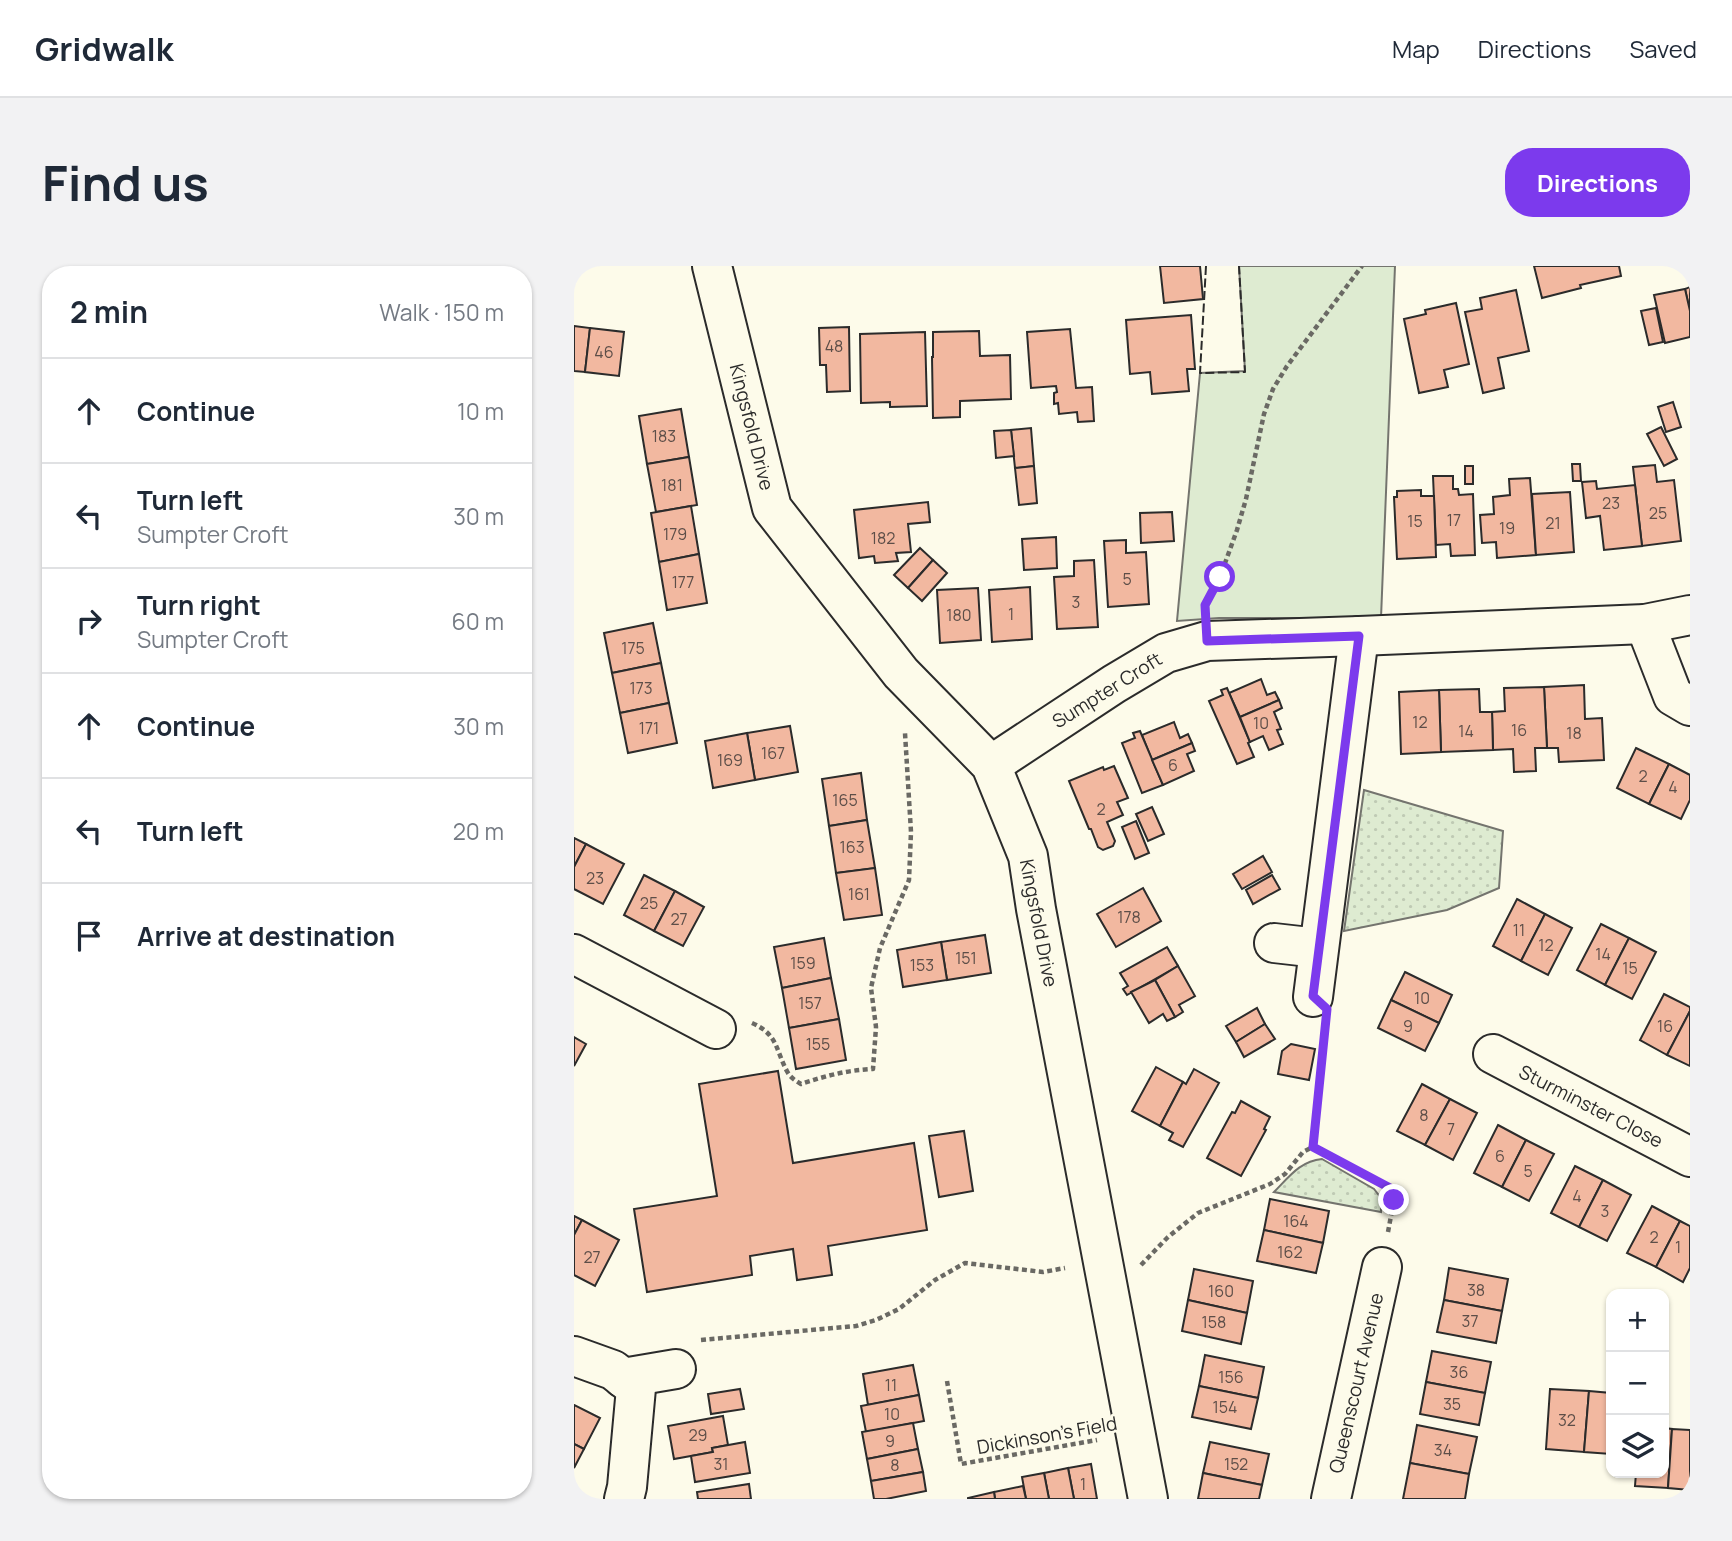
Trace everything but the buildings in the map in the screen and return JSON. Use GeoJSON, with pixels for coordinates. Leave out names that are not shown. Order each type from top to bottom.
{"type":"FeatureCollection","features":[{"type":"Feature","properties":{"kind":"street","name":"Kingsfold Drive"},"geometry":{"type":"LineString","coordinates":[[712,266],[772,508],[901,673],[991,765],[1028,856],[1148,1499]]}},
{"type":"Feature","properties":{"kind":"street","name":"Sumpter Croft"},"geometry":{"type":"LineString","coordinates":[[991,765],[1166,653],[1207,641],[1645,624],[1690,615]]}},
{"type":"Feature","properties":{"kind":"street"},"geometry":{"type":"LineString","coordinates":[[1645,624],[1673,696],[1690,706]]}},
{"type":"Feature","properties":{"kind":"street"},"geometry":{"type":"LineString","coordinates":[[1313,996],[1359,636]]}},
{"type":"Feature","properties":{"kind":"street"},"geometry":{"type":"LineString","coordinates":[[1274,943],[1318,948]]}},
{"type":"Feature","properties":{"kind":"street"},"geometry":{"type":"LineString","coordinates":[[574,954],[716,1029]]}},
{"type":"Feature","properties":{"kind":"street","name":"Sturminster Close"},"geometry":{"type":"LineString","coordinates":[[1493,1054],[1690,1157]]}},
{"type":"Feature","properties":{"kind":"street","name":"Queenscourt Avenue"},"geometry":{"type":"LineString","coordinates":[[1331,1499],[1382,1267]]}},
{"type":"Feature","properties":{"kind":"street"},"geometry":{"type":"LineString","coordinates":[[574,1356],[613,1370],[636,1388],[624,1499]]}},
{"type":"Feature","properties":{"kind":"street"},"geometry":{"type":"LineString","coordinates":[[623,1378],[676,1369]]}},
{"type":"Feature","properties":{"kind":"path"},"geometry":{"type":"LineString","coordinates":[[1207,641],[1205,605],[1220,577],[1233,541],[1246,499],[1264,414],[1273,389],[1287,366],[1362,266]]}},
{"type":"Feature","properties":{"kind":"path"},"geometry":{"type":"LineString","coordinates":[[716,1029],[739,1017],[765,1029],[778,1046],[789,1075],[801,1084],[825,1076],[873,1069],[876,1027],[871,988],[880,948],[909,880],[911,832],[901,673]]}},
{"type":"Feature","properties":{"kind":"path"},"geometry":{"type":"LineString","coordinates":[[1313,996],[1327,1009],[1313,1147]]}},
{"type":"Feature","properties":{"kind":"path"},"geometry":{"type":"LineString","coordinates":[[676,1369],[671,1343],[856,1326],[898,1309],[935,1280],[965,1264],[1107,1280],[1198,1213],[1270,1184],[1285,1174],[1303,1152],[1313,1147]]}},
{"type":"Feature","properties":{"kind":"path"},"geometry":{"type":"LineString","coordinates":[[1313,1147],[1390,1188],[1394,1200],[1382,1267]]}},
{"type":"Feature","properties":{"kind":"path","name":"Dickinson's Field"},"geometry":{"type":"LineString","coordinates":[[947,1381],[961,1464],[1136,1434]]}},
{"type":"Feature","properties":{"kind":"green space"},"geometry":{"type":"Polygon","coordinates":[[[1239,266],[1395,266],[1381,618],[1219,618],[1177,621],[1200,373],[1245,371],[1239,266]]]}},
{"type":"Feature","properties":{"kind":"green space"},"geometry":{"type":"Polygon","coordinates":[[[1364,790],[1503,831],[1499,888],[1447,910],[1344,931],[1364,790]]]}},
{"type":"Feature","properties":{"kind":"green space"},"geometry":{"type":"Polygon","coordinates":[[[1322,1159],[1374,1189],[1381,1198],[1381,1212],[1274,1192],[1301,1166],[1322,1159]]]}},
{"type":"Feature","properties":{"kind":"fence"},"geometry":{"type":"LineString","coordinates":[[1206,266],[1200,373],[1245,372],[1239,266]]}},
{"type":"Feature","properties":{"kind":"route"},"geometry":{"type":"LineString","coordinates":[[1220,577],[1205,605],[1207,641],[1359,636],[1313,996],[1327,1009],[1313,1147],[1390,1188],[1394,1200]]}}]}
